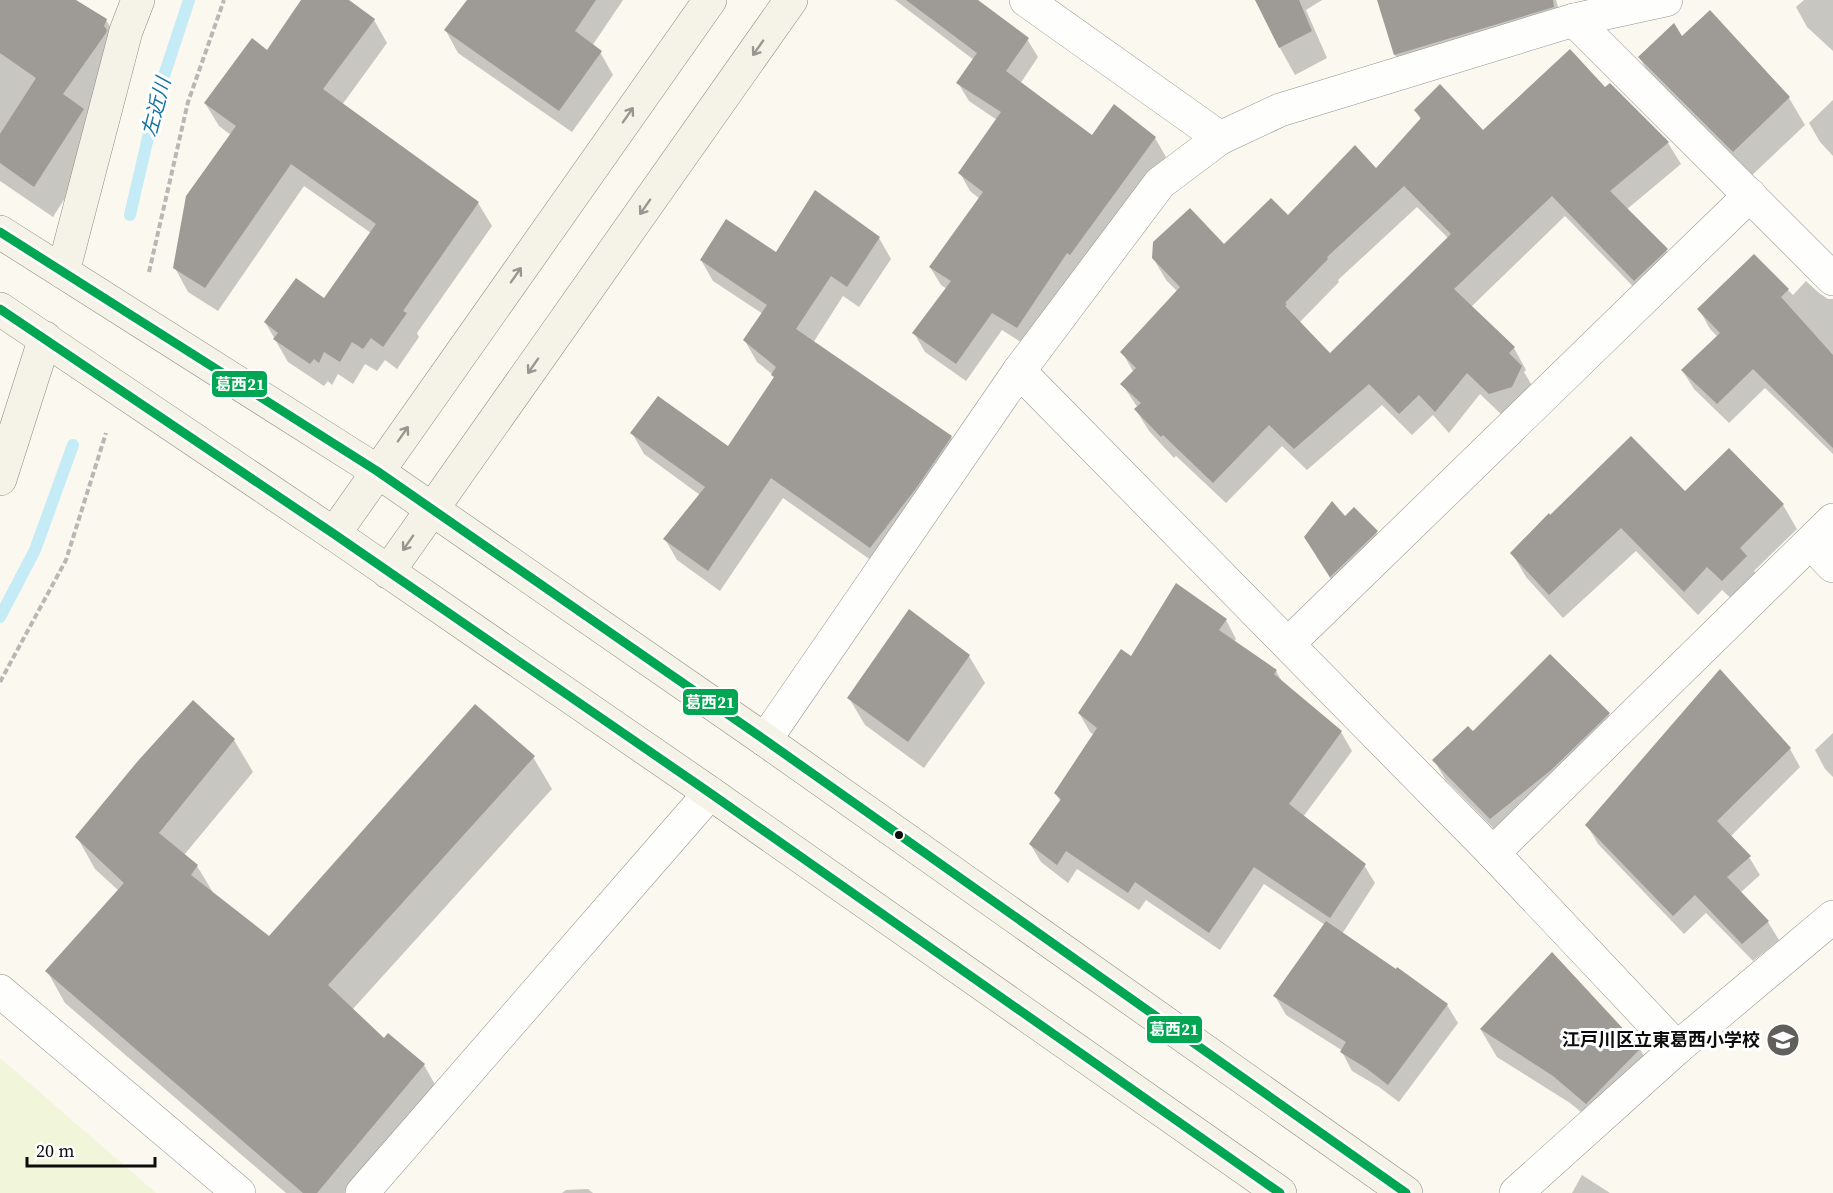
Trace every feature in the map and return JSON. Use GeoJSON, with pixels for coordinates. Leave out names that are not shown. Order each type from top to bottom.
{"type":"FeatureCollection","features":[{"type":"Feature","properties":{"kind":"street"},"geometry":{"type":"LineString","coordinates":[[63,272],[126,31],[138,0]]}},
{"type":"Feature","properties":{"kind":"street"},"geometry":{"type":"LineString","coordinates":[[334,534],[376,471],[710,0]]}},
{"type":"Feature","properties":{"kind":"street"},"geometry":{"type":"LineString","coordinates":[[388,572],[791,0]]}},
{"type":"Feature","properties":{"kind":"street"},"geometry":{"type":"LineString","coordinates":[[1026,0],[1221,138]]}},
{"type":"Feature","properties":{"kind":"street"},"geometry":{"type":"LineString","coordinates":[[765,740],[1019,371],[1160,183],[1221,138],[1280,110],[1574,20],[1666,0]]}},
{"type":"Feature","properties":{"kind":"street"},"geometry":{"type":"LineString","coordinates":[[1574,20],[1833,279]]}},
{"type":"Feature","properties":{"kind":"street"},"geometry":{"type":"LineString","coordinates":[[1288,644],[1750,195]]}},
{"type":"Feature","properties":{"kind":"street"},"geometry":{"type":"LineString","coordinates":[[0,232],[432,509],[765,740],[1406,1193]]}},
{"type":"Feature","properties":{"kind":"street"},"geometry":{"type":"LineString","coordinates":[[0,309],[334,534],[710,793],[1280,1193]]}},
{"type":"Feature","properties":{"kind":"street"},"geometry":{"type":"LineString","coordinates":[[0,479],[45,338]]}},
{"type":"Feature","properties":{"kind":"street"},"geometry":{"type":"LineString","coordinates":[[1019,371],[1493,853],[1677,1048]]}},
{"type":"Feature","properties":{"kind":"street"},"geometry":{"type":"LineString","coordinates":[[1493,853],[1833,520]]}},
{"type":"Feature","properties":{"kind":"street"},"geometry":{"type":"LineString","coordinates":[[1810,543],[1833,566]]}},
{"type":"Feature","properties":{"kind":"street"},"geometry":{"type":"LineString","coordinates":[[362,1193],[710,793]]}},
{"type":"Feature","properties":{"kind":"street"},"geometry":{"type":"LineString","coordinates":[[1516,1193],[1677,1048],[1833,917]]}},
{"type":"Feature","properties":{"kind":"street"},"geometry":{"type":"LineString","coordinates":[[0,991],[239,1193]]}},
{"type":"Feature","properties":{"kind":"path"},"geometry":{"type":"LineString","coordinates":[[149,272],[188,102],[224,0]]}},
{"type":"Feature","properties":{"kind":"path"},"geometry":{"type":"LineString","coordinates":[[0,682],[66,560],[106,433]]}},
{"type":"Feature","properties":{"kind":"green space"},"geometry":{"type":"Polygon","coordinates":[[[0,1058],[156,1193],[0,1193],[0,1058]]]}},
{"type":"Feature","properties":{"kind":"building"},"geometry":{"type":"Polygon","coordinates":[[[0,0],[76,0],[107,19],[104,26],[106,33],[63,94],[84,109],[34,187],[0,163],[0,134],[36,78],[0,53],[0,0]]]}},
{"type":"Feature","properties":{"kind":"building"},"geometry":{"type":"Polygon","coordinates":[[[301,0],[349,0],[375,19],[323,89],[479,202],[403,311],[407,313],[383,347],[371,338],[363,349],[352,342],[340,362],[324,352],[319,363],[314,359],[310,364],[273,339],[278,333],[264,322],[296,278],[324,298],[376,224],[291,164],[205,288],[173,268],[186,196],[236,126],[204,103],[252,38],[267,50],[301,0]]]}},
{"type":"Feature","properties":{"kind":"building"},"geometry":{"type":"Polygon","coordinates":[[[467,0],[596,0],[575,31],[602,51],[559,111],[444,30],[467,0]]]}},
{"type":"Feature","properties":{"kind":"building"},"geometry":{"type":"Polygon","coordinates":[[[906,0],[978,0],[1029,38],[1006,71],[1092,135],[1114,104],[1156,137],[1070,255],[1067,253],[1017,328],[992,313],[956,364],[912,333],[951,281],[929,267],[983,192],[958,173],[1001,112],[956,83],[977,53],[906,0]]]}},
{"type":"Feature","properties":{"kind":"building"},"geometry":{"type":"Polygon","coordinates":[[[1255,0],[1299,0],[1312,31],[1279,48],[1255,0]]]}},
{"type":"Feature","properties":{"kind":"building"},"geometry":{"type":"Polygon","coordinates":[[[1377,0],[1553,0],[1554,7],[1394,55],[1377,0]]]}},
{"type":"Feature","properties":{"kind":"building"},"geometry":{"type":"Polygon","coordinates":[[[1710,10],[1790,97],[1733,152],[1638,57],[1674,23],[1682,36],[1710,10]]]}},
{"type":"Feature","properties":{"kind":"building"},"geometry":{"type":"Polygon","coordinates":[[[1570,49],[1605,87],[1610,83],[1669,142],[1610,191],[1668,249],[1634,281],[1552,196],[1454,289],[1515,347],[1509,353],[1522,366],[1512,387],[1489,394],[1467,373],[1435,412],[1419,395],[1399,414],[1369,384],[1294,449],[1269,425],[1213,483],[1163,435],[1161,437],[1134,409],[1141,403],[1120,384],[1136,368],[1120,352],[1180,287],[1152,258],[1153,242],[1190,208],[1224,244],[1271,198],[1288,215],[1355,145],[1376,168],[1421,118],[1414,110],[1440,84],[1483,130],[1570,49]],[[1404,186],[1327,257],[1328,259],[1285,303],[1287,304],[1285,306],[1330,353],[1451,234],[1404,186]]]}},
{"type":"Feature","properties":{"kind":"building"},"geometry":{"type":"Polygon","coordinates":[[[815,190],[880,237],[847,287],[831,276],[796,329],[952,436],[917,487],[870,548],[771,478],[708,571],[663,539],[705,487],[630,433],[658,396],[728,446],[774,377],[771,375],[776,367],[743,340],[767,305],[700,260],[726,219],[776,252],[815,190]]]}},
{"type":"Feature","properties":{"kind":"building"},"geometry":{"type":"Polygon","coordinates":[[[1754,254],[1789,289],[1781,297],[1833,355],[1833,448],[1753,369],[1717,404],[1681,370],[1720,333],[1697,309],[1754,254]]]}},
{"type":"Feature","properties":{"kind":"building"},"geometry":{"type":"Polygon","coordinates":[[[1631,436],[1685,491],[1729,448],[1784,504],[1740,548],[1747,556],[1722,581],[1707,567],[1684,592],[1621,528],[1549,595],[1510,553],[1631,436]]]}},
{"type":"Feature","properties":{"kind":"building"},"geometry":{"type":"Polygon","coordinates":[[[1332,501],[1345,516],[1354,507],[1378,531],[1330,577],[1304,537],[1332,501]]]}},
{"type":"Feature","properties":{"kind":"building"},"geometry":{"type":"Polygon","coordinates":[[[1176,583],[1227,619],[1219,630],[1277,670],[1274,674],[1342,731],[1289,804],[1366,864],[1330,918],[1254,867],[1209,933],[1135,882],[1128,893],[1066,851],[1057,865],[1029,844],[1061,799],[1054,793],[1097,728],[1078,713],[1121,649],[1131,656],[1176,583]]]}},
{"type":"Feature","properties":{"kind":"building"},"geometry":{"type":"Polygon","coordinates":[[[909,609],[970,655],[908,742],[847,698],[909,609]]]}},
{"type":"Feature","properties":{"kind":"building"},"geometry":{"type":"Polygon","coordinates":[[[1550,654],[1610,713],[1550,771],[1490,819],[1432,760],[1468,726],[1473,731],[1550,654]]]}},
{"type":"Feature","properties":{"kind":"building"},"geometry":{"type":"Polygon","coordinates":[[[1720,669],[1791,748],[1717,821],[1751,856],[1727,877],[1769,921],[1742,944],[1695,895],[1673,916],[1585,825],[1720,669]]]}},
{"type":"Feature","properties":{"kind":"building"},"geometry":{"type":"Polygon","coordinates":[[[193,700],[235,739],[159,833],[198,865],[191,875],[269,936],[475,704],[535,756],[328,985],[384,1038],[388,1033],[425,1064],[317,1193],[303,1193],[45,971],[124,883],[75,837],[137,762],[193,700]]]}},
{"type":"Feature","properties":{"kind":"building"},"geometry":{"type":"Polygon","coordinates":[[[1326,921],[1396,969],[1397,967],[1448,1004],[1388,1085],[1340,1052],[1346,1042],[1273,996],[1326,921]]]}},
{"type":"Feature","properties":{"kind":"building"},"geometry":{"type":"Polygon","coordinates":[[[1552,952],[1641,1048],[1586,1104],[1553,1076],[1480,1029],[1552,952]]]}},
{"type":"Feature","properties":{"kind":"waterway","name":"左近川"},"geometry":{"type":"LineString","coordinates":[[130,215],[158,94],[189,0]]}},
{"type":"Feature","properties":{"kind":"waterway","name":"左近川"},"geometry":{"type":"LineString","coordinates":[[0,617],[35,550],[73,445]]}},
{"type":"Feature","properties":{"kind":"transit line","name":"葛西21"},"geometry":{"type":"LineString","coordinates":[[0,232],[377,471],[765,740],[1406,1193]]}},
{"type":"Feature","properties":{"kind":"transit line","name":"葛西21"},"geometry":{"type":"LineString","coordinates":[[0,309],[334,534],[710,793],[1280,1193]]}},
{"type":"Feature","properties":{"kind":"place","name":"江戸川区立東葛西小学校"},"geometry":{"type":"Point","coordinates":[1783,1040]}}]}
